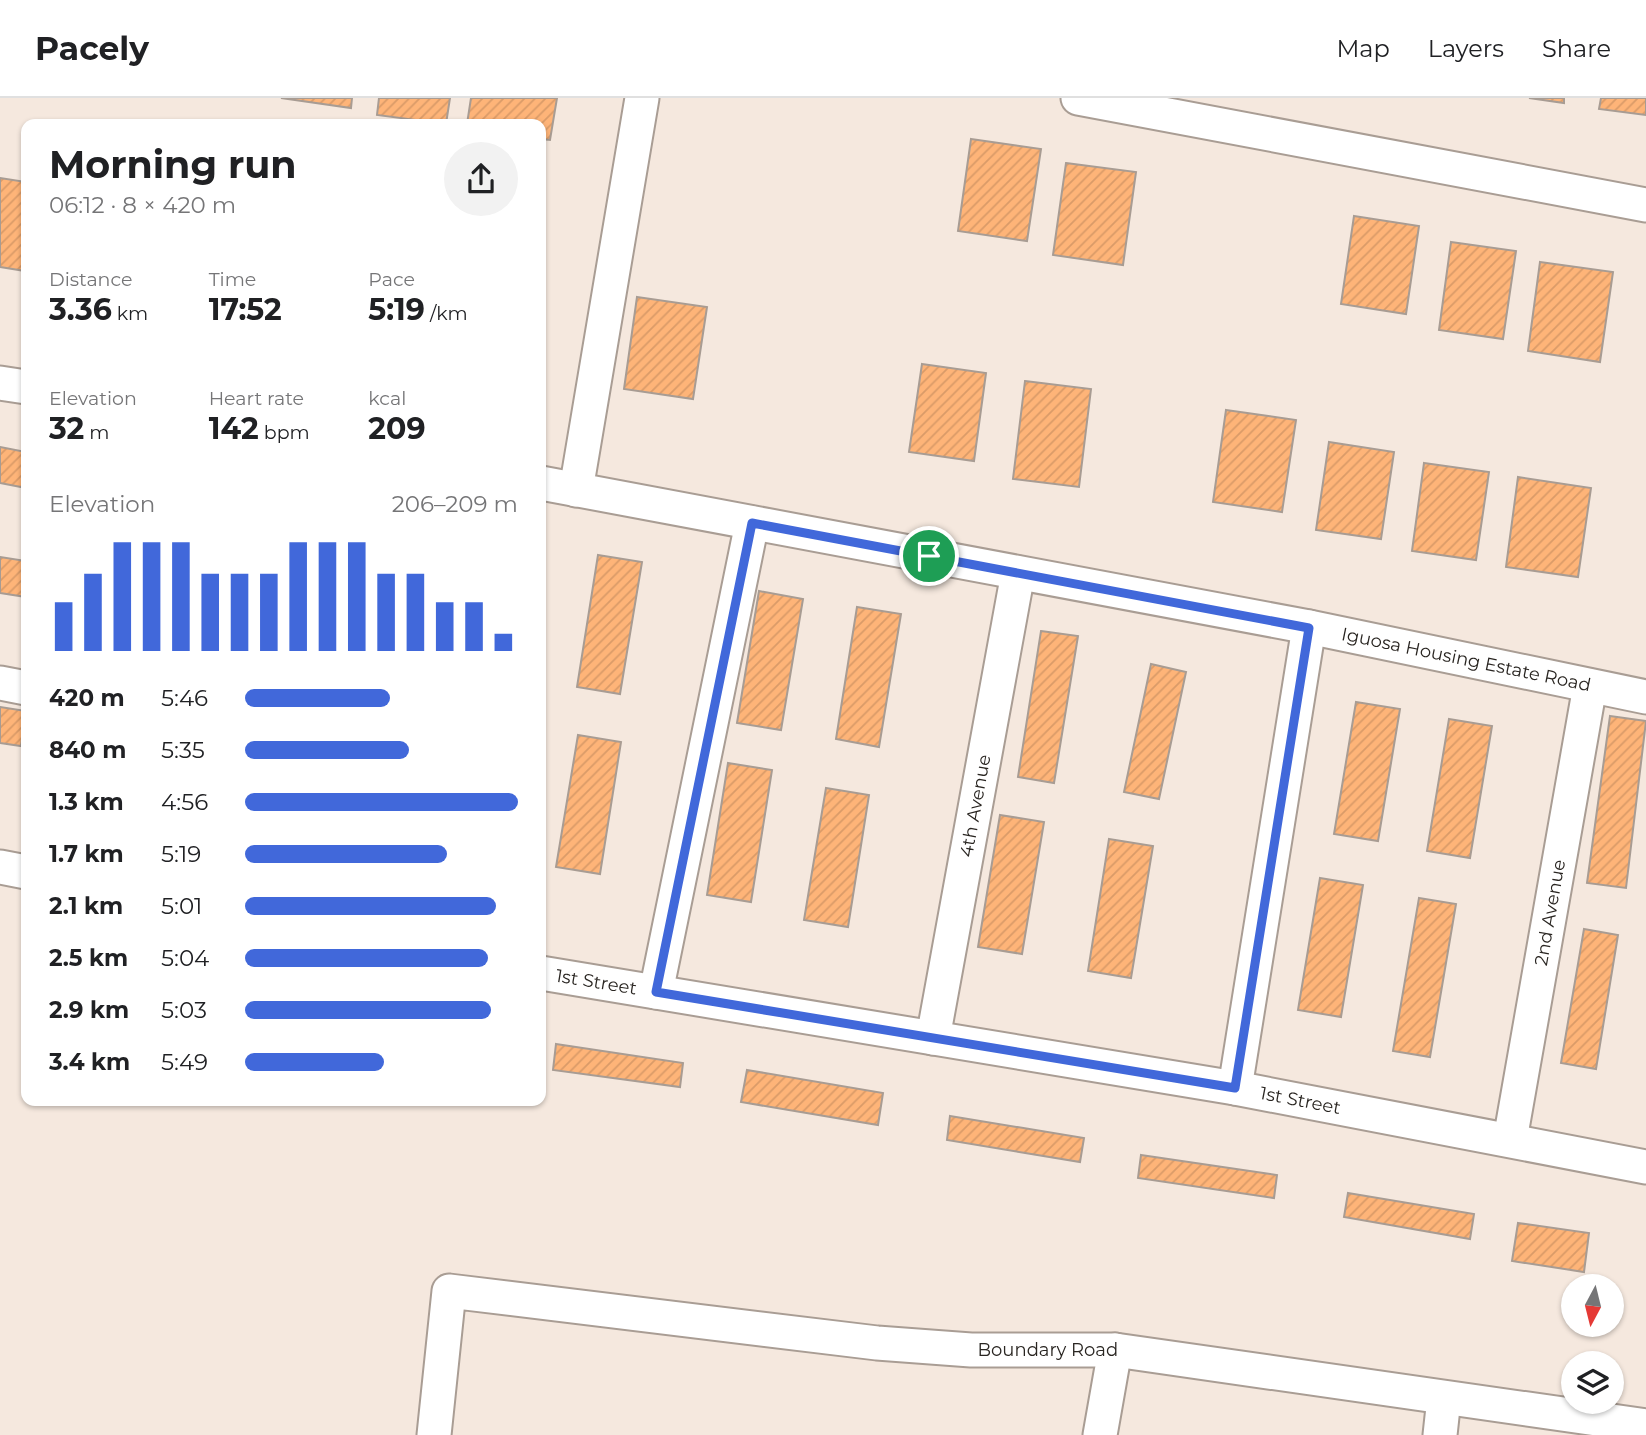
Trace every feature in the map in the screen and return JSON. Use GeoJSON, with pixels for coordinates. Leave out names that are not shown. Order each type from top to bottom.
{"type":"FeatureCollection","features":[{"type":"Feature","properties":{"kind":"street"},"geometry":{"type":"LineString","coordinates":[[576,490],[642,98]]}},
{"type":"Feature","properties":{"kind":"street"},"geometry":{"type":"LineString","coordinates":[[1078,98],[1646,205]]}},
{"type":"Feature","properties":{"kind":"street"},"geometry":{"type":"LineString","coordinates":[[0,383],[21,386]]}},
{"type":"Feature","properties":{"kind":"street","name":"Iguosa Housing Estate Road"},"geometry":{"type":"LineString","coordinates":[[546,484],[1309,628],[1646,697]]}},
{"type":"Feature","properties":{"kind":"street"},"geometry":{"type":"LineString","coordinates":[[656,992],[752,523]]}},
{"type":"Feature","properties":{"kind":"street","name":"4th Avenue"},"geometry":{"type":"LineString","coordinates":[[933,1038],[1018,573]]}},
{"type":"Feature","properties":{"kind":"street"},"geometry":{"type":"LineString","coordinates":[[1235,1088],[1309,628]]}},
{"type":"Feature","properties":{"kind":"street"},"geometry":{"type":"LineString","coordinates":[[0,682],[21,687]]}},
{"type":"Feature","properties":{"kind":"street","name":"2nd Avenue"},"geometry":{"type":"LineString","coordinates":[[1510,1140],[1590,686]]}},
{"type":"Feature","properties":{"kind":"street"},"geometry":{"type":"LineString","coordinates":[[0,867],[21,871]]}},
{"type":"Feature","properties":{"kind":"street","name":"1st Street"},"geometry":{"type":"LineString","coordinates":[[546,973],[1235,1088],[1646,1167]]}},
{"type":"Feature","properties":{"kind":"street","name":"Boundary Road"},"geometry":{"type":"LineString","coordinates":[[433,1435],[449,1291],[877,1343],[971,1350],[1115,1350],[1646,1426]]}},
{"type":"Feature","properties":{"kind":"street"},"geometry":{"type":"LineString","coordinates":[[1100,1435],[1115,1350]]}},
{"type":"Feature","properties":{"kind":"street"},"geometry":{"type":"LineString","coordinates":[[1440,1435],[1444,1398]]}},
{"type":"Feature","properties":{"kind":"building"},"geometry":{"type":"Polygon","coordinates":[[[281,98],[352,98],[351,108],[281,98]]]}},
{"type":"Feature","properties":{"kind":"building"},"geometry":{"type":"Polygon","coordinates":[[[379,98],[450,98],[447,119],[408,119],[377,115],[379,98]]]}},
{"type":"Feature","properties":{"kind":"building"},"geometry":{"type":"Polygon","coordinates":[[[471,98],[557,98],[550,140],[546,140],[546,119],[468,119],[471,98]]]}},
{"type":"Feature","properties":{"kind":"building"},"geometry":{"type":"Polygon","coordinates":[[[1529,98],[1564,98],[1564,103],[1529,98]]]}},
{"type":"Feature","properties":{"kind":"building"},"geometry":{"type":"Polygon","coordinates":[[[1601,98],[1646,98],[1646,115],[1599,109],[1601,98]]]}},
{"type":"Feature","properties":{"kind":"building"},"geometry":{"type":"Polygon","coordinates":[[[971,139],[1041,149],[1027,241],[958,231],[971,139]]]}},
{"type":"Feature","properties":{"kind":"building"},"geometry":{"type":"Polygon","coordinates":[[[1066,163],[1136,172],[1123,265],[1053,255],[1066,163]]]}},
{"type":"Feature","properties":{"kind":"building"},"geometry":{"type":"Polygon","coordinates":[[[0,178],[21,181],[21,270],[0,267],[0,178]]]}},
{"type":"Feature","properties":{"kind":"building"},"geometry":{"type":"Polygon","coordinates":[[[1354,216],[1419,226],[1406,314],[1341,304],[1354,216]]]}},
{"type":"Feature","properties":{"kind":"building"},"geometry":{"type":"Polygon","coordinates":[[[1451,242],[1516,251],[1503,339],[1439,330],[1451,242]]]}},
{"type":"Feature","properties":{"kind":"building"},"geometry":{"type":"Polygon","coordinates":[[[1540,262],[1613,272],[1600,362],[1528,351],[1540,262]]]}},
{"type":"Feature","properties":{"kind":"building"},"geometry":{"type":"Polygon","coordinates":[[[637,297],[707,307],[693,399],[624,389],[637,297]]]}},
{"type":"Feature","properties":{"kind":"building"},"geometry":{"type":"Polygon","coordinates":[[[922,364],[986,373],[974,461],[909,452],[922,364]]]}},
{"type":"Feature","properties":{"kind":"building"},"geometry":{"type":"Polygon","coordinates":[[[1025,381],[1091,389],[1079,487],[1013,479],[1025,381]]]}},
{"type":"Feature","properties":{"kind":"building"},"geometry":{"type":"Polygon","coordinates":[[[1226,410],[1296,420],[1282,512],[1213,502],[1226,410]]]}},
{"type":"Feature","properties":{"kind":"building"},"geometry":{"type":"Polygon","coordinates":[[[1329,442],[1394,452],[1381,539],[1316,530],[1329,442]]]}},
{"type":"Feature","properties":{"kind":"building"},"geometry":{"type":"Polygon","coordinates":[[[0,447],[21,451],[21,487],[0,483],[0,447]]]}},
{"type":"Feature","properties":{"kind":"building"},"geometry":{"type":"Polygon","coordinates":[[[1424,463],[1489,472],[1476,560],[1412,551],[1424,463]]]}},
{"type":"Feature","properties":{"kind":"building"},"geometry":{"type":"Polygon","coordinates":[[[1518,477],[1591,488],[1578,577],[1506,567],[1518,477]]]}},
{"type":"Feature","properties":{"kind":"building"},"geometry":{"type":"Polygon","coordinates":[[[598,555],[642,562],[620,694],[577,687],[598,555]]]}},
{"type":"Feature","properties":{"kind":"building"},"geometry":{"type":"Polygon","coordinates":[[[0,557],[21,560],[21,596],[0,593],[0,557]]]}},
{"type":"Feature","properties":{"kind":"building"},"geometry":{"type":"Polygon","coordinates":[[[759,591],[803,599],[781,730],[737,723],[759,591]]]}},
{"type":"Feature","properties":{"kind":"building"},"geometry":{"type":"Polygon","coordinates":[[[857,607],[901,614],[879,747],[836,739],[857,607]]]}},
{"type":"Feature","properties":{"kind":"building"},"geometry":{"type":"Polygon","coordinates":[[[1041,631],[1078,636],[1054,783],[1018,777],[1041,631]]]}},
{"type":"Feature","properties":{"kind":"building"},"geometry":{"type":"Polygon","coordinates":[[[1151,664],[1186,672],[1159,799],[1124,792],[1151,664]]]}},
{"type":"Feature","properties":{"kind":"building"},"geometry":{"type":"Polygon","coordinates":[[[1356,702],[1400,709],[1378,841],[1334,834],[1356,702]]]}},
{"type":"Feature","properties":{"kind":"building"},"geometry":{"type":"Polygon","coordinates":[[[0,707],[21,710],[21,746],[0,743],[0,707]]]}},
{"type":"Feature","properties":{"kind":"building"},"geometry":{"type":"Polygon","coordinates":[[[1610,716],[1646,721],[1626,888],[1587,883],[1610,716]]]}},
{"type":"Feature","properties":{"kind":"building"},"geometry":{"type":"Polygon","coordinates":[[[1449,719],[1492,726],[1470,858],[1427,851],[1449,719]]]}},
{"type":"Feature","properties":{"kind":"building"},"geometry":{"type":"Polygon","coordinates":[[[578,735],[621,742],[600,874],[556,867],[578,735]]]}},
{"type":"Feature","properties":{"kind":"building"},"geometry":{"type":"Polygon","coordinates":[[[728,763],[772,770],[751,902],[707,895],[728,763]]]}},
{"type":"Feature","properties":{"kind":"building"},"geometry":{"type":"Polygon","coordinates":[[[826,788],[869,795],[848,927],[804,920],[826,788]]]}},
{"type":"Feature","properties":{"kind":"building"},"geometry":{"type":"Polygon","coordinates":[[[1000,815],[1044,822],[1022,954],[978,947],[1000,815]]]}},
{"type":"Feature","properties":{"kind":"building"},"geometry":{"type":"Polygon","coordinates":[[[1109,839],[1153,846],[1131,978],[1088,971],[1109,839]]]}},
{"type":"Feature","properties":{"kind":"building"},"geometry":{"type":"Polygon","coordinates":[[[1320,878],[1363,885],[1341,1017],[1298,1010],[1320,878]]]}},
{"type":"Feature","properties":{"kind":"building"},"geometry":{"type":"Polygon","coordinates":[[[1419,898],[1456,904],[1430,1057],[1393,1051],[1419,898]]]}},
{"type":"Feature","properties":{"kind":"building"},"geometry":{"type":"Polygon","coordinates":[[[1584,929],[1618,935],[1596,1069],[1561,1063],[1584,929]]]}},
{"type":"Feature","properties":{"kind":"building"},"geometry":{"type":"Polygon","coordinates":[[[556,1044],[683,1063],[680,1087],[553,1070],[556,1044]]]}},
{"type":"Feature","properties":{"kind":"building"},"geometry":{"type":"Polygon","coordinates":[[[747,1070],[883,1093],[878,1125],[741,1102],[747,1070]]]}},
{"type":"Feature","properties":{"kind":"building"},"geometry":{"type":"Polygon","coordinates":[[[950,1116],[1084,1138],[1080,1162],[947,1140],[950,1116]]]}},
{"type":"Feature","properties":{"kind":"building"},"geometry":{"type":"Polygon","coordinates":[[[1141,1155],[1277,1175],[1274,1198],[1138,1178],[1141,1155]]]}},
{"type":"Feature","properties":{"kind":"building"},"geometry":{"type":"Polygon","coordinates":[[[1348,1193],[1474,1214],[1470,1239],[1344,1217],[1348,1193]]]}},
{"type":"Feature","properties":{"kind":"building"},"geometry":{"type":"Polygon","coordinates":[[[1518,1223],[1589,1233],[1584,1272],[1512,1261],[1518,1223]]]}},
{"type":"Feature","properties":{"kind":"route"},"geometry":{"type":"LineString","coordinates":[[752,523],[929,556],[1309,628],[1235,1088],[656,992],[752,523]]}}]}
